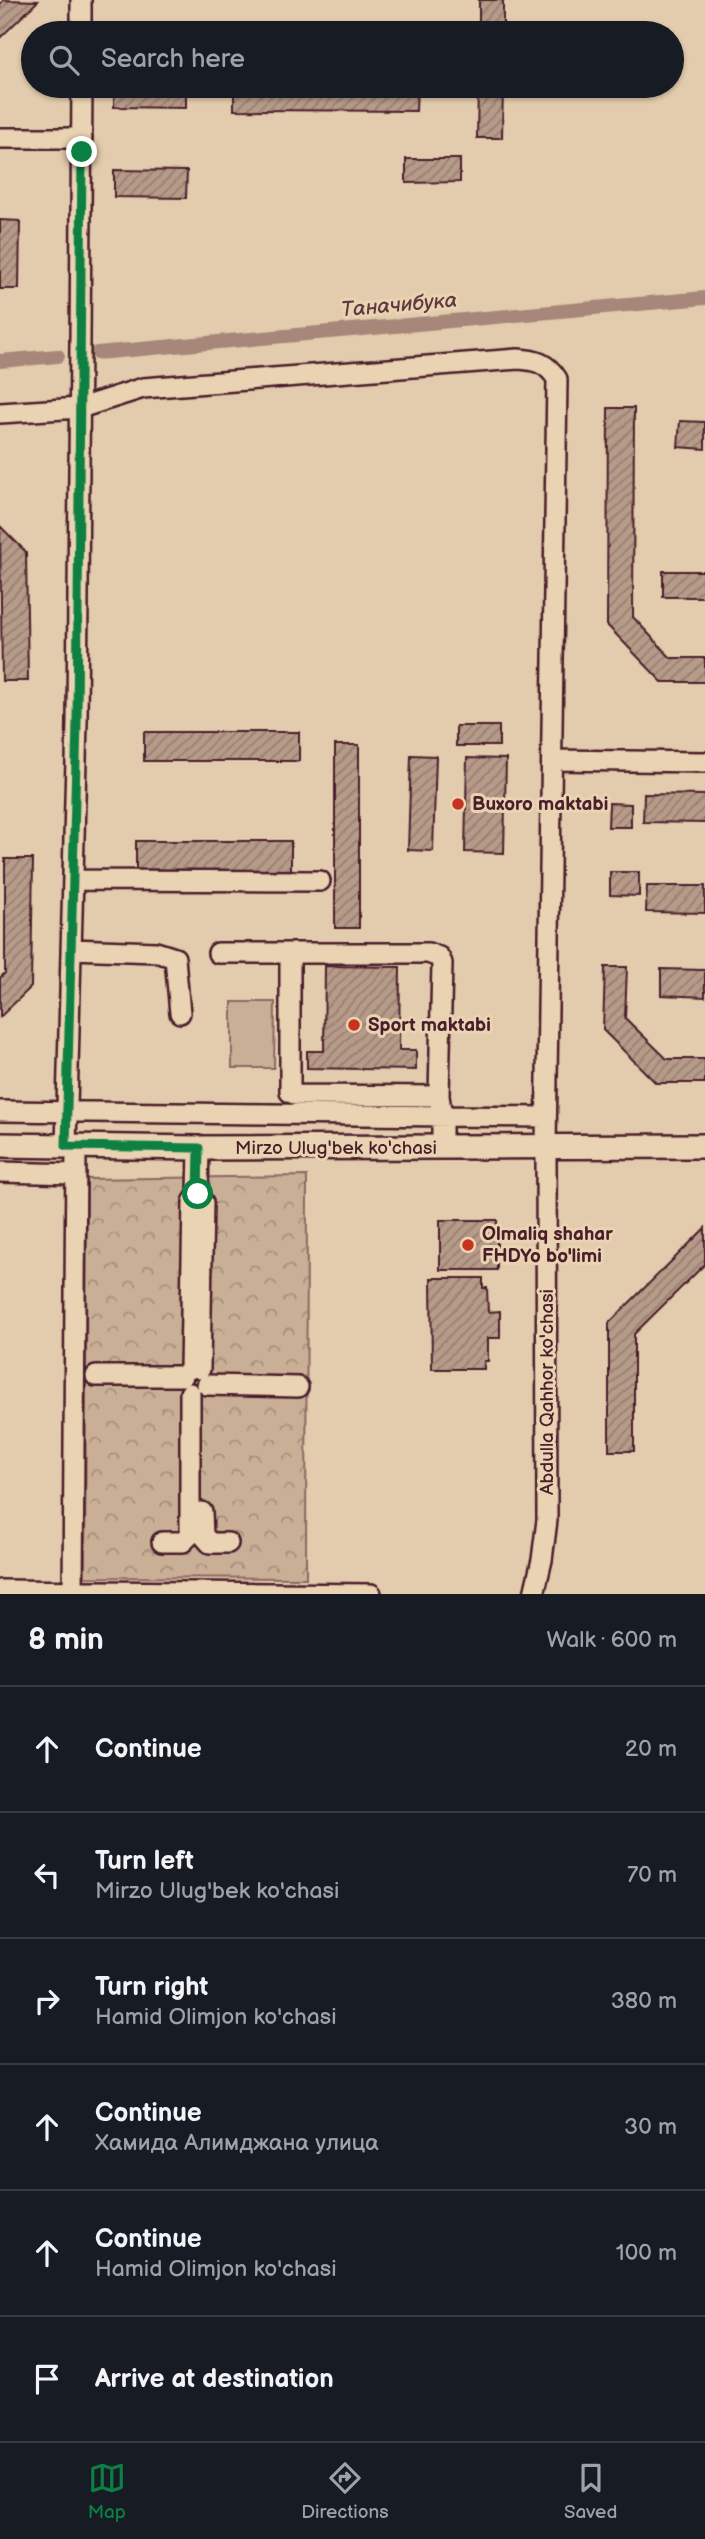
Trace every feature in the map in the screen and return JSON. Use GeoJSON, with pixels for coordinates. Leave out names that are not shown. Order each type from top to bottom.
{"type":"FeatureCollection","features":[{"type":"Feature","properties":{"kind":"main road","name":"Mirzo Ulug'bek ko'chasi"},"geometry":{"type":"LineString","coordinates":[[0,1145],[199,1148],[705,1146]]}},
{"type":"Feature","properties":{"kind":"street"},"geometry":{"type":"LineString","coordinates":[[81,0],[81,21]]}},
{"type":"Feature","properties":{"kind":"street"},"geometry":{"type":"LineString","coordinates":[[74,1592],[76,1174],[67,1112],[80,408],[82,98]]}},
{"type":"Feature","properties":{"kind":"street"},"geometry":{"type":"LineString","coordinates":[[0,138],[82,138]]}},
{"type":"Feature","properties":{"kind":"street","name":"Abdulla Qahhor ko'chasi"},"geometry":{"type":"LineString","coordinates":[[80,408],[143,388],[517,359],[542,362],[551,369],[557,379],[546,1117],[547,1520],[534,1594]]}},
{"type":"Feature","properties":{"kind":"street"},"geometry":{"type":"LineString","coordinates":[[0,412],[80,408]]}},
{"type":"Feature","properties":{"kind":"street"},"geometry":{"type":"LineString","coordinates":[[552,760],[705,762]]}},
{"type":"Feature","properties":{"kind":"street"},"geometry":{"type":"LineString","coordinates":[[73,880],[320,881]]}},
{"type":"Feature","properties":{"kind":"street"},"geometry":{"type":"LineString","coordinates":[[71,949],[156,952],[175,958],[180,1013]]}},
{"type":"Feature","properties":{"kind":"street"},"geometry":{"type":"LineString","coordinates":[[218,953],[428,953],[439,957],[442,963],[439,1096],[442,1148]]}},
{"type":"Feature","properties":{"kind":"street"},"geometry":{"type":"LineString","coordinates":[[290,953],[290,1092],[296,1095],[439,1096]]}},
{"type":"Feature","properties":{"kind":"street"},"geometry":{"type":"LineString","coordinates":[[0,1111],[546,1117]]}},
{"type":"Feature","properties":{"kind":"street"},"geometry":{"type":"LineString","coordinates":[[162,1542],[183,1542],[190,1535],[203,1202],[198,1194],[199,1148]]}},
{"type":"Feature","properties":{"kind":"street"},"geometry":{"type":"LineString","coordinates":[[0,1172],[76,1174]]}},
{"type":"Feature","properties":{"kind":"street"},"geometry":{"type":"LineString","coordinates":[[96,1381],[298,1381]]}},
{"type":"Feature","properties":{"kind":"street"},"geometry":{"type":"LineString","coordinates":[[195,1381],[202,1535],[210,1543],[228,1543]]}},
{"type":"Feature","properties":{"kind":"street"},"geometry":{"type":"LineString","coordinates":[[0,1590],[371,1594]]}},
{"type":"Feature","properties":{"kind":"green space"},"geometry":{"type":"Polygon","coordinates":[[[232,1002],[275,1002],[274,1068],[232,1068],[232,1002]]]}},
{"type":"Feature","properties":{"kind":"green space"},"geometry":{"type":"Polygon","coordinates":[[[307,1176],[306,1578],[85,1577],[87,1179],[307,1176]]]}},
{"type":"Feature","properties":{"kind":"building"},"geometry":{"type":"Polygon","coordinates":[[[4,0],[38,1],[0,38],[0,4],[4,0]]]}},
{"type":"Feature","properties":{"kind":"building"},"geometry":{"type":"Polygon","coordinates":[[[479,0],[503,0],[503,21],[479,21],[479,0]]]}},
{"type":"Feature","properties":{"kind":"building"},"geometry":{"type":"Polygon","coordinates":[[[114,98],[186,98],[186,108],[114,107],[114,98]]]}},
{"type":"Feature","properties":{"kind":"building"},"geometry":{"type":"Polygon","coordinates":[[[234,98],[417,98],[416,111],[234,110],[234,98]]]}},
{"type":"Feature","properties":{"kind":"building"},"geometry":{"type":"Polygon","coordinates":[[[478,98],[503,98],[502,138],[477,138],[478,98]]]}},
{"type":"Feature","properties":{"kind":"building"},"geometry":{"type":"Polygon","coordinates":[[[406,159],[460,159],[460,182],[406,183],[406,159]]]}},
{"type":"Feature","properties":{"kind":"building"},"geometry":{"type":"Polygon","coordinates":[[[114,170],[187,171],[186,198],[114,197],[114,170]]]}},
{"type":"Feature","properties":{"kind":"building"},"geometry":{"type":"Polygon","coordinates":[[[0,220],[20,221],[19,289],[0,289],[0,220]]]}},
{"type":"Feature","properties":{"kind":"building"},"geometry":{"type":"Polygon","coordinates":[[[608,408],[634,408],[633,617],[671,658],[705,658],[705,682],[662,682],[607,625],[608,408]]]}},
{"type":"Feature","properties":{"kind":"building"},"geometry":{"type":"Polygon","coordinates":[[[680,421],[705,422],[705,449],[678,447],[680,421]]]}},
{"type":"Feature","properties":{"kind":"building"},"geometry":{"type":"Polygon","coordinates":[[[0,526],[26,552],[28,681],[2,681],[0,526]]]}},
{"type":"Feature","properties":{"kind":"building"},"geometry":{"type":"Polygon","coordinates":[[[663,571],[705,571],[705,597],[663,597],[663,571]]]}},
{"type":"Feature","properties":{"kind":"building"},"geometry":{"type":"Polygon","coordinates":[[[456,726],[499,726],[499,746],[456,746],[456,726]]]}},
{"type":"Feature","properties":{"kind":"building"},"geometry":{"type":"Polygon","coordinates":[[[144,732],[299,732],[299,761],[144,761],[144,732]]]}},
{"type":"Feature","properties":{"kind":"building"},"geometry":{"type":"Polygon","coordinates":[[[335,745],[359,745],[359,928],[335,928],[335,745]]]}},
{"type":"Feature","properties":{"kind":"building"},"geometry":{"type":"Polygon","coordinates":[[[411,755],[436,756],[433,851],[408,850],[411,755]]]}},
{"type":"Feature","properties":{"kind":"building"},"geometry":{"type":"Polygon","coordinates":[[[467,758],[506,759],[504,853],[465,852],[467,758]]]}},
{"type":"Feature","properties":{"kind":"building"},"geometry":{"type":"Polygon","coordinates":[[[644,794],[705,795],[705,823],[643,822],[644,794]]]}},
{"type":"Feature","properties":{"kind":"building"},"geometry":{"type":"Polygon","coordinates":[[[609,803],[631,804],[631,827],[608,827],[609,803]]]}},
{"type":"Feature","properties":{"kind":"building"},"geometry":{"type":"Polygon","coordinates":[[[136,841],[291,841],[291,870],[136,870],[136,841]]]}},
{"type":"Feature","properties":{"kind":"building"},"geometry":{"type":"Polygon","coordinates":[[[5,859],[33,859],[31,987],[0,1017],[0,978],[5,973],[5,859]]]}},
{"type":"Feature","properties":{"kind":"building"},"geometry":{"type":"Polygon","coordinates":[[[610,872],[639,872],[639,896],[610,895],[610,872]]]}},
{"type":"Feature","properties":{"kind":"building"},"geometry":{"type":"Polygon","coordinates":[[[647,886],[705,886],[705,913],[646,912],[647,886]]]}},
{"type":"Feature","properties":{"kind":"building"},"geometry":{"type":"Polygon","coordinates":[[[325,966],[400,967],[399,1050],[416,1050],[416,1070],[307,1068],[307,1051],[324,1051],[325,966]]]}},
{"type":"Feature","properties":{"kind":"building"},"geometry":{"type":"Polygon","coordinates":[[[605,967],[627,967],[625,1018],[667,1059],[705,1059],[705,1083],[656,1083],[603,1030],[605,967]]]}},
{"type":"Feature","properties":{"kind":"building"},"geometry":{"type":"Polygon","coordinates":[[[661,969],[705,970],[705,997],[661,995],[661,969]]]}},
{"type":"Feature","properties":{"kind":"building","name":"Olmaliq shahar FHDYo bo'limi"},"geometry":{"type":"Polygon","coordinates":[[[440,1220],[497,1220],[497,1270],[440,1270],[440,1220]]]}},
{"type":"Feature","properties":{"kind":"building"},"geometry":{"type":"Polygon","coordinates":[[[705,1228],[705,1264],[634,1334],[634,1451],[609,1451],[609,1323],[705,1228]]]}},
{"type":"Feature","properties":{"kind":"building"},"geometry":{"type":"Polygon","coordinates":[[[431,1278],[483,1278],[483,1288],[487,1288],[488,1312],[500,1311],[500,1338],[488,1338],[488,1361],[484,1361],[484,1369],[432,1369],[431,1278]]]}},
{"type":"Feature","properties":{"kind":"waterway","name":"Таначибука"},"geometry":{"type":"LineString","coordinates":[[97,353],[705,298]]}},
{"type":"Feature","properties":{"kind":"waterway","name":"Таначибука"},"geometry":{"type":"LineString","coordinates":[[0,361],[58,356]]}},
{"type":"Feature","properties":{"kind":"place","name":"Buxoro maktabi"},"geometry":{"type":"Point","coordinates":[458,804]}},
{"type":"Feature","properties":{"kind":"place","name":"Sport maktabi"},"geometry":{"type":"Point","coordinates":[354,1025]}},
{"type":"Feature","properties":{"kind":"place","name":"Olmaliq shahar FHDYo bo'limi"},"geometry":{"type":"Point","coordinates":[468,1245]}},
{"type":"Feature","properties":{"kind":"route"},"geometry":{"type":"LineString","coordinates":[[82,152],[77,722],[66,1146],[199,1148],[198,1194]]}}]}
